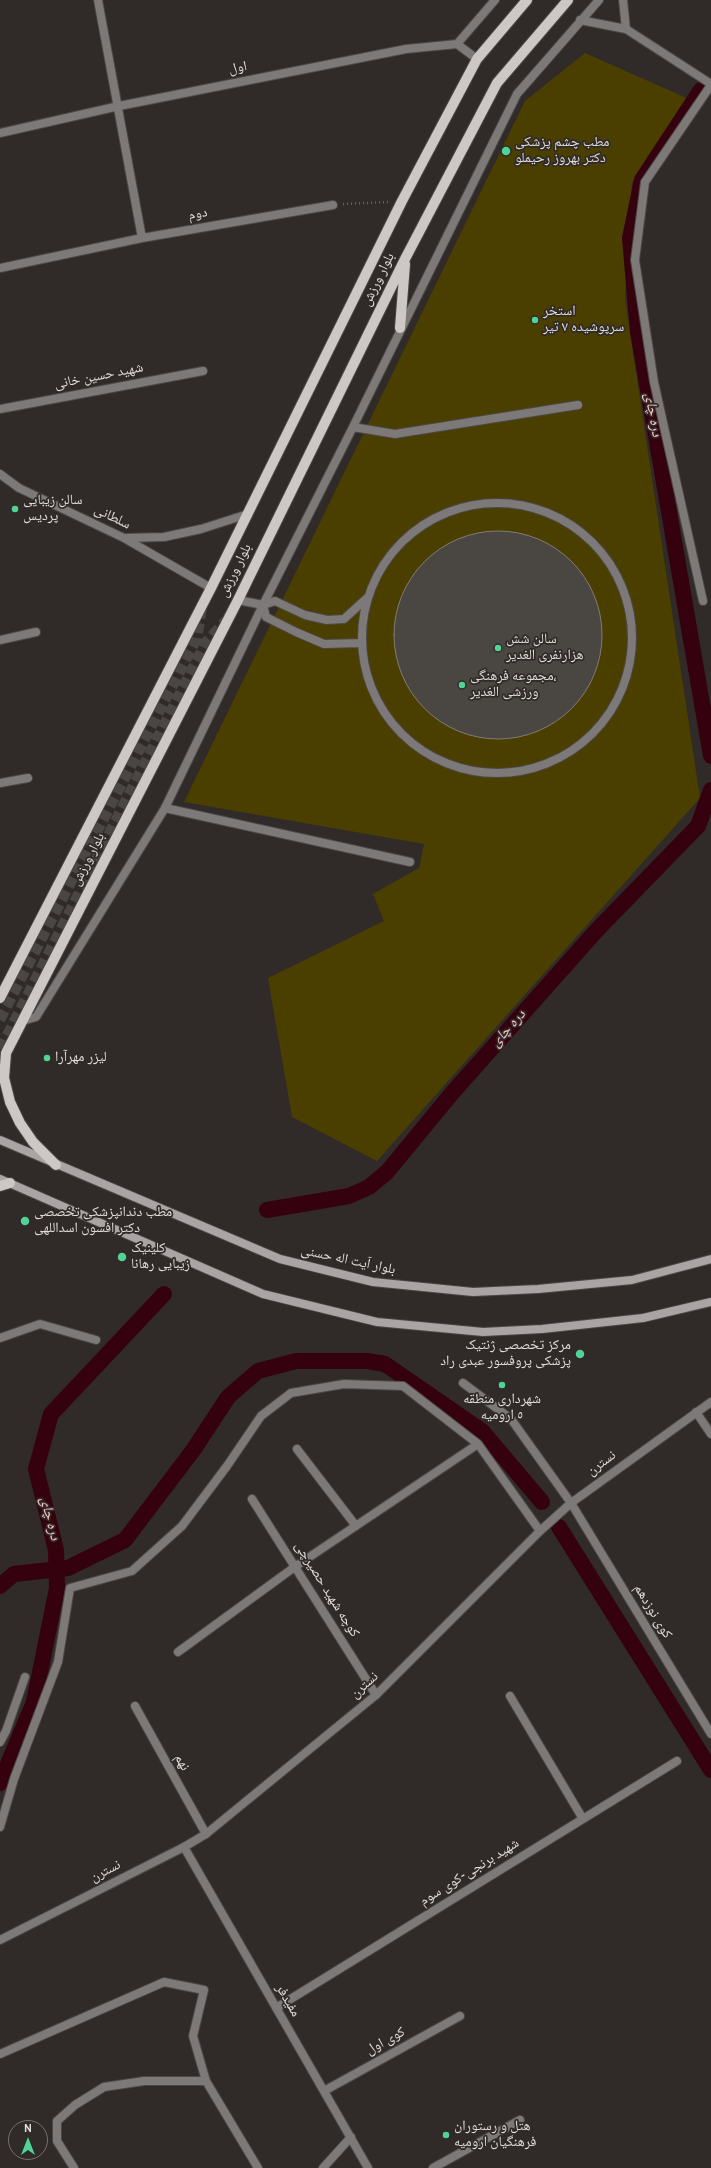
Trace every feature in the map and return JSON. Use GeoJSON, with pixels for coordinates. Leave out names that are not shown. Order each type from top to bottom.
{"type":"FeatureCollection","features":[{"type":"Feature","properties":{"kind":"main road","name":"بلوار ورزش"},"geometry":{"type":"LineString","coordinates":[[0,998],[211,588],[402,201],[477,60],[527,0]]}},
{"type":"Feature","properties":{"kind":"main road","name":"بلوار ورزش"},"geometry":{"type":"LineString","coordinates":[[56,1165],[33,1142],[20,1123],[10,1102],[4,1078],[3,1056],[238,600],[405,259],[497,83],[568,0]]}},
{"type":"Feature","properties":{"kind":"main road"},"geometry":{"type":"LineString","coordinates":[[400,328],[405,259]]}},
{"type":"Feature","properties":{"kind":"main road","name":"بلوار آیت اله حسنی"},"geometry":{"type":"LineString","coordinates":[[0,1140],[280,1259],[373,1282],[473,1292],[538,1289],[632,1280],[711,1260]]}},
{"type":"Feature","properties":{"kind":"main road"},"geometry":{"type":"LineString","coordinates":[[0,1179],[263,1294],[377,1322],[483,1332],[643,1318],[711,1302]]}},
{"type":"Feature","properties":{"kind":"main road"},"geometry":{"type":"LineString","coordinates":[[0,1186],[10,1183]]}},
{"type":"Feature","properties":{"kind":"street"},"geometry":{"type":"LineString","coordinates":[[98,0],[119,106],[142,238]]}},
{"type":"Feature","properties":{"kind":"street"},"geometry":{"type":"LineString","coordinates":[[477,60],[457,44],[495,0]]}},
{"type":"Feature","properties":{"kind":"street"},"geometry":{"type":"LineString","coordinates":[[22,1021],[36,1017],[166,808],[263,604],[354,427],[400,328],[517,94],[599,0]]}},
{"type":"Feature","properties":{"kind":"street"},"geometry":{"type":"LineString","coordinates":[[623,0],[626,30]]}},
{"type":"Feature","properties":{"kind":"street"},"geometry":{"type":"LineString","coordinates":[[580,20],[626,30],[711,85],[645,182],[635,260],[654,382],[703,601]]}},
{"type":"Feature","properties":{"kind":"street","name":"اول"},"geometry":{"type":"LineString","coordinates":[[0,133],[119,106],[406,49],[457,44]]}},
{"type":"Feature","properties":{"kind":"street","name":"دوم"},"geometry":{"type":"LineString","coordinates":[[0,268],[142,238],[333,204]]}},
{"type":"Feature","properties":{"kind":"street","name":"شهید حسین خانی"},"geometry":{"type":"LineString","coordinates":[[0,408],[203,371]]}},
{"type":"Feature","properties":{"kind":"street"},"geometry":{"type":"LineString","coordinates":[[354,427],[395,434],[578,405]]}},
{"type":"Feature","properties":{"kind":"street","name":"سلطانی"},"geometry":{"type":"LineString","coordinates":[[0,474],[20,488],[124,538],[211,588]]}},
{"type":"Feature","properties":{"kind":"street"},"geometry":{"type":"LineString","coordinates":[[506,503],[550,513],[588,537],[616,572],[632,614],[632,659],[618,701],[591,737],[554,762],[512,773],[467,770],[426,754],[392,725],[370,686],[361,643],[367,598],[387,558],[420,526],[460,507],[506,503]]}},
{"type":"Feature","properties":{"kind":"street"},"geometry":{"type":"LineString","coordinates":[[124,538],[164,537],[248,514]]}},
{"type":"Feature","properties":{"kind":"street"},"geometry":{"type":"LineString","coordinates":[[238,600],[263,604],[275,601],[306,615],[327,620],[344,619],[367,598]]}},
{"type":"Feature","properties":{"kind":"street"},"geometry":{"type":"LineString","coordinates":[[263,604],[266,617],[324,644],[361,643]]}},
{"type":"Feature","properties":{"kind":"street"},"geometry":{"type":"LineString","coordinates":[[0,640],[36,632]]}},
{"type":"Feature","properties":{"kind":"street"},"geometry":{"type":"LineString","coordinates":[[0,783],[28,778]]}},
{"type":"Feature","properties":{"kind":"street"},"geometry":{"type":"LineString","coordinates":[[166,808],[410,862]]}},
{"type":"Feature","properties":{"kind":"street"},"geometry":{"type":"LineString","coordinates":[[0,1338],[40,1324],[96,1340]]}},
{"type":"Feature","properties":{"kind":"street","name":"کوی نوزدهم"},"geometry":{"type":"LineString","coordinates":[[463,1383],[511,1418],[571,1503],[711,1734]]}},
{"type":"Feature","properties":{"kind":"street"},"geometry":{"type":"LineString","coordinates":[[0,1827],[14,1779],[58,1662],[70,1588],[132,1571],[176,1531],[227,1466],[261,1416],[291,1393],[344,1384],[403,1386],[478,1444],[540,1531]]}},
{"type":"Feature","properties":{"kind":"street","name":"نسترن"},"geometry":{"type":"LineString","coordinates":[[0,1940],[184,1848],[206,1834],[376,1695],[540,1531],[571,1503],[711,1402]]}},
{"type":"Feature","properties":{"kind":"street"},"geometry":{"type":"LineString","coordinates":[[696,1412],[711,1434]]}},
{"type":"Feature","properties":{"kind":"street"},"geometry":{"type":"LineString","coordinates":[[178,1652],[296,1566],[478,1444]]}},
{"type":"Feature","properties":{"kind":"street"},"geometry":{"type":"LineString","coordinates":[[297,1448],[356,1526]]}},
{"type":"Feature","properties":{"kind":"street","name":"کوچه شهید حصیرچی"},"geometry":{"type":"LineString","coordinates":[[252,1500],[296,1566],[376,1695]]}},
{"type":"Feature","properties":{"kind":"street"},"geometry":{"type":"LineString","coordinates":[[0,1742],[6,1731],[25,1677]]}},
{"type":"Feature","properties":{"kind":"street"},"geometry":{"type":"LineString","coordinates":[[510,1696],[583,1818]]}},
{"type":"Feature","properties":{"kind":"street","name":"نهم"},"geometry":{"type":"LineString","coordinates":[[135,1706],[206,1834]]}},
{"type":"Feature","properties":{"kind":"street","name":"شهید برنجی-کوی سوم"},"geometry":{"type":"LineString","coordinates":[[276,2008],[676,1761]]}},
{"type":"Feature","properties":{"kind":"street","name":"مفیدفر"},"geometry":{"type":"LineString","coordinates":[[184,1848],[368,2168]]}},
{"type":"Feature","properties":{"kind":"street"},"geometry":{"type":"LineString","coordinates":[[0,2054],[164,1982],[204,1990],[193,2036],[206,2081],[258,2168]]}},
{"type":"Feature","properties":{"kind":"street","name":"کوی اول"},"geometry":{"type":"LineString","coordinates":[[324,2091],[460,2016]]}},
{"type":"Feature","properties":{"kind":"street"},"geometry":{"type":"LineString","coordinates":[[74,2168],[57,2141],[57,2121],[76,2105],[104,2087],[144,2082],[206,2081]]}},
{"type":"Feature","properties":{"kind":"street"},"geometry":{"type":"LineString","coordinates":[[433,2168],[520,2120]]}},
{"type":"Feature","properties":{"kind":"street"},"geometry":{"type":"LineString","coordinates":[[323,2168],[351,2137]]}},
{"type":"Feature","properties":{"kind":"path"},"geometry":{"type":"LineString","coordinates":[[333,204],[402,201]]}},
{"type":"Feature","properties":{"kind":"shaded area","name":"مجموعه فرهنگی، ورزشی الغدیر"},"geometry":{"type":"Polygon","coordinates":[[[585,53],[691,100],[632,182],[625,299],[700,798],[377,1161],[292,1117],[268,978],[384,921],[373,894],[419,868],[424,844],[184,802],[525,101],[585,53]]]}},
{"type":"Feature","properties":{"kind":"building","name":"سالن شش هزارنفری الغدیر"},"geometry":{"type":"Polygon","coordinates":[[[498,531],[528,535],[538,539],[547,543],[572,561],[590,586],[594,595],[600,615],[602,635],[598,665],[594,675],[590,684],[572,709],[547,727],[538,731],[518,737],[498,739],[468,735],[458,731],[449,727],[424,709],[406,684],[402,675],[396,655],[394,635],[398,605],[402,595],[406,586],[424,561],[449,543],[458,539],[478,533],[498,531]]]}},
{"type":"Feature","properties":{"kind":"waterway","name":"دره چای"},"geometry":{"type":"LineString","coordinates":[[701,90],[642,180],[630,238],[638,332],[711,756]]}},
{"type":"Feature","properties":{"kind":"waterway","name":"دره چای"},"geometry":{"type":"LineString","coordinates":[[267,1210],[349,1196],[369,1187],[387,1172],[453,1092],[596,931],[698,826],[711,790]]}},
{"type":"Feature","properties":{"kind":"waterway","name":"دره چای"},"geometry":{"type":"LineString","coordinates":[[0,1783],[34,1702],[57,1588],[56,1550],[36,1469],[51,1414],[164,1294]]}},
{"type":"Feature","properties":{"kind":"waterway"},"geometry":{"type":"LineString","coordinates":[[0,1586],[14,1574],[68,1568],[125,1540],[194,1449],[228,1397],[258,1371],[296,1361],[367,1361],[385,1364],[482,1431],[542,1502]]}},
{"type":"Feature","properties":{"kind":"waterway"},"geometry":{"type":"LineString","coordinates":[[559,1527],[711,1770]]}},
{"type":"Feature","properties":{"kind":"tunnel"},"geometry":{"type":"LineString","coordinates":[[0,1020],[197,639],[202,608]]}},
{"type":"Feature","properties":{"kind":"tunnel"},"geometry":{"type":"LineString","coordinates":[[0,1049],[205,643],[226,620]]}},
{"type":"Feature","properties":{"kind":"place","name":"مطب چشم پزشکی دکتر بهروز رحیملو"},"geometry":{"type":"Point","coordinates":[506,151]}},
{"type":"Feature","properties":{"kind":"place","name":"استخر سرپوشیده ۷ تیر"},"geometry":{"type":"Point","coordinates":[535,320]}},
{"type":"Feature","properties":{"kind":"place","name":"سالن زیبایی پردیس"},"geometry":{"type":"Point","coordinates":[15,509]}},
{"type":"Feature","properties":{"kind":"place","name":"سالن شش هزارنفری الغدیر"},"geometry":{"type":"Point","coordinates":[498,648]}},
{"type":"Feature","properties":{"kind":"place","name":"مجموعه فرهنگی، ورزشی الغدیر"},"geometry":{"type":"Point","coordinates":[462,685]}},
{"type":"Feature","properties":{"kind":"place","name":"لیزر مهرآرا"},"geometry":{"type":"Point","coordinates":[47,1058]}},
{"type":"Feature","properties":{"kind":"place","name":"مطب دندانپزشکی تخصصی دکتر افسون اسداللهی"},"geometry":{"type":"Point","coordinates":[25,1221]}},
{"type":"Feature","properties":{"kind":"place","name":"کلینیک زیبایی رهانا"},"geometry":{"type":"Point","coordinates":[122,1257]}},
{"type":"Feature","properties":{"kind":"place","name":"مرکز تخصصی ژنتیک پزشکی پروفسور عبدی راد"},"geometry":{"type":"Point","coordinates":[580,1354]}},
{"type":"Feature","properties":{"kind":"place","name":"شهردارى منطقه ٥ ارومیه"},"geometry":{"type":"Point","coordinates":[502,1385]}},
{"type":"Feature","properties":{"kind":"place","name":"هتل و رستوران فرهنگیان ارومیه"},"geometry":{"type":"Point","coordinates":[446,2135]}}]}
